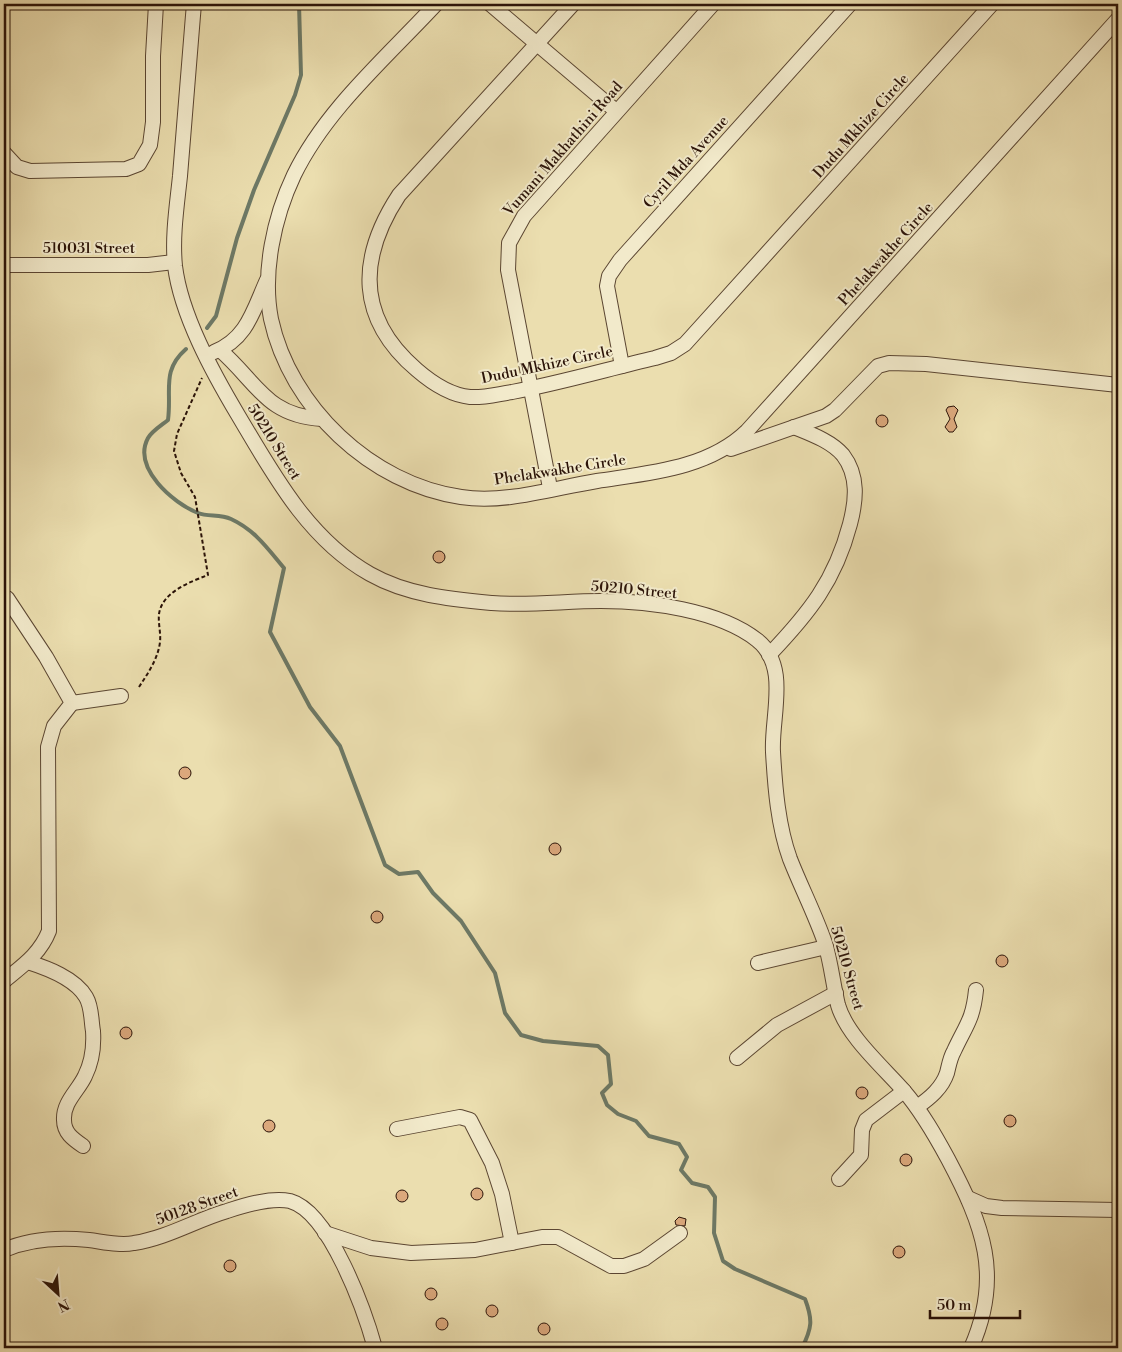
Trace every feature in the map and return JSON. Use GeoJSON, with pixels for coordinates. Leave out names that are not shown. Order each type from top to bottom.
{"type":"FeatureCollection","features":[{"type":"Feature","properties":{"kind":"street"},"geometry":{"type":"LineString","coordinates":[[4,153],[17,167],[30,171],[126,169],[139,164],[148,152],[153,122],[153,56],[156,4]]}},
{"type":"Feature","properties":{"kind":"street","name":"50210 Street"},"geometry":{"type":"LineString","coordinates":[[194,4],[174,262],[179,291],[207,359],[276,479],[303,515],[347,559],[370,574],[411,592],[496,603],[548,604],[604,601],[650,605],[692,612],[735,626],[762,644],[769,655],[776,674],[773,752],[781,826],[790,858],[826,947],[840,1010],[846,1022],[870,1054],[918,1107],[968,1198],[981,1235],[986,1264],[987,1294],[985,1311],[971,1348]]}},
{"type":"Feature","properties":{"kind":"street","name":"Phelakwakhe Circle"},"geometry":{"type":"LineString","coordinates":[[436,4],[328,120],[309,147],[284,198],[272,247],[269,275],[270,316],[281,352],[322,419],[354,450],[396,476],[444,494],[488,499],[665,469],[717,454],[729,447],[747,431],[1118,19]]}},
{"type":"Feature","properties":{"kind":"street"},"geometry":{"type":"LineString","coordinates":[[490,4],[616,111]]}},
{"type":"Feature","properties":{"kind":"street","name":"Dudu Mkhize Circle"},"geometry":{"type":"LineString","coordinates":[[573,4],[399,195],[380,229],[369,269],[372,309],[377,322],[388,340],[406,361],[427,379],[446,390],[471,397],[532,388],[671,353],[697,332],[992,4]]}},
{"type":"Feature","properties":{"kind":"street","name":"Vumani Makhathini Road"},"geometry":{"type":"LineString","coordinates":[[550,488],[508,270],[508,243],[524,216],[713,4]]}},
{"type":"Feature","properties":{"kind":"street","name":"Cyril Mda Avenue"},"geometry":{"type":"LineString","coordinates":[[622,366],[608,298],[609,276],[620,260],[850,4]]}},
{"type":"Feature","properties":{"kind":"street","name":"510031 Street"},"geometry":{"type":"LineString","coordinates":[[4,265],[148,264],[174,262]]}},
{"type":"Feature","properties":{"kind":"street"},"geometry":{"type":"LineString","coordinates":[[207,359],[229,346],[242,333],[269,275]]}},
{"type":"Feature","properties":{"kind":"street"},"geometry":{"type":"LineString","coordinates":[[220,350],[274,404],[289,414],[304,418],[322,419]]}},
{"type":"Feature","properties":{"kind":"street"},"geometry":{"type":"LineString","coordinates":[[717,454],[826,416],[835,410],[873,371],[889,363],[926,364],[1118,385]]}},
{"type":"Feature","properties":{"kind":"street"},"geometry":{"type":"LineString","coordinates":[[769,655],[803,617],[830,578],[842,554],[854,510],[856,491],[854,477],[843,456],[824,440],[794,427]]}},
{"type":"Feature","properties":{"kind":"street"},"geometry":{"type":"LineString","coordinates":[[7,598],[46,657],[72,703]]}},
{"type":"Feature","properties":{"kind":"street"},"geometry":{"type":"LineString","coordinates":[[4,981],[28,962],[41,948],[49,931],[48,747],[54,726],[72,703],[121,696]]}},
{"type":"Feature","properties":{"kind":"street"},"geometry":{"type":"LineString","coordinates":[[758,963],[826,947]]}},
{"type":"Feature","properties":{"kind":"street"},"geometry":{"type":"LineString","coordinates":[[28,962],[44,967],[73,984],[82,992],[89,1004],[93,1035],[90,1063],[84,1079],[67,1104],[64,1119],[68,1134],[83,1146]]}},
{"type":"Feature","properties":{"kind":"street"},"geometry":{"type":"LineString","coordinates":[[918,1107],[930,1098],[942,1084],[952,1054],[971,1021],[976,990]]}},
{"type":"Feature","properties":{"kind":"street"},"geometry":{"type":"LineString","coordinates":[[737,1058],[777,1025],[836,993]]}},
{"type":"Feature","properties":{"kind":"street"},"geometry":{"type":"LineString","coordinates":[[839,1179],[861,1155],[862,1130],[866,1120],[904,1091]]}},
{"type":"Feature","properties":{"kind":"street"},"geometry":{"type":"LineString","coordinates":[[397,1128],[460,1117],[470,1120],[492,1163],[502,1194],[512,1243]]}},
{"type":"Feature","properties":{"kind":"street"},"geometry":{"type":"LineString","coordinates":[[968,1198],[986,1206],[1002,1208],[1118,1210]]}},
{"type":"Feature","properties":{"kind":"street","name":"50128 Street"},"geometry":{"type":"LineString","coordinates":[[4,1250],[33,1240],[76,1239],[127,1245],[148,1241],[226,1211],[252,1204],[288,1201],[297,1204],[308,1212],[325,1233],[357,1293],[375,1348]]}},
{"type":"Feature","properties":{"kind":"street"},"geometry":{"type":"LineString","coordinates":[[325,1233],[371,1248],[411,1253],[475,1250],[542,1236],[558,1237],[601,1263],[611,1266],[624,1266],[644,1259],[680,1233]]}},
{"type":"Feature","properties":{"kind":"path"},"geometry":{"type":"LineString","coordinates":[[139,686],[153,666],[160,642],[159,613],[166,599],[177,589],[208,575],[195,497],[181,474],[174,451],[177,434],[207,359]]}},
{"type":"Feature","properties":{"kind":"building"},"geometry":{"type":"Polygon","coordinates":[[[954,406],[958,410],[954,419],[957,427],[953,432],[949,432],[945,427],[950,419],[946,410],[948,407],[954,406]]]}},
{"type":"Feature","properties":{"kind":"building"},"geometry":{"type":"Polygon","coordinates":[[[880,415],[884,415],[888,421],[884,427],[880,427],[876,423],[876,419],[880,415]]]}},
{"type":"Feature","properties":{"kind":"building"},"geometry":{"type":"Polygon","coordinates":[[[437,551],[441,551],[445,557],[441,563],[437,563],[433,559],[433,555],[437,551]]]}},
{"type":"Feature","properties":{"kind":"building"},"geometry":{"type":"Polygon","coordinates":[[[183,767],[187,767],[191,773],[187,779],[183,779],[179,775],[179,771],[183,767]]]}},
{"type":"Feature","properties":{"kind":"building"},"geometry":{"type":"Polygon","coordinates":[[[553,843],[557,843],[561,849],[557,855],[553,855],[549,851],[549,847],[553,843]]]}},
{"type":"Feature","properties":{"kind":"building"},"geometry":{"type":"Polygon","coordinates":[[[375,911],[379,911],[383,917],[379,923],[375,923],[371,919],[371,915],[375,911]]]}},
{"type":"Feature","properties":{"kind":"building"},"geometry":{"type":"Polygon","coordinates":[[[1000,955],[1004,955],[1008,961],[1004,967],[1000,967],[996,963],[996,959],[1000,955]]]}},
{"type":"Feature","properties":{"kind":"building"},"geometry":{"type":"Polygon","coordinates":[[[124,1027],[128,1027],[132,1033],[128,1039],[124,1039],[120,1035],[120,1031],[124,1027]]]}},
{"type":"Feature","properties":{"kind":"building"},"geometry":{"type":"Polygon","coordinates":[[[860,1087],[864,1087],[868,1093],[864,1099],[860,1099],[856,1095],[856,1091],[860,1087]]]}},
{"type":"Feature","properties":{"kind":"building"},"geometry":{"type":"Polygon","coordinates":[[[1010,1115],[1016,1121],[1010,1127],[1004,1121],[1010,1115]]]}},
{"type":"Feature","properties":{"kind":"building"},"geometry":{"type":"Polygon","coordinates":[[[267,1120],[271,1120],[275,1126],[271,1132],[267,1132],[263,1128],[263,1124],[267,1120]]]}},
{"type":"Feature","properties":{"kind":"building"},"geometry":{"type":"Polygon","coordinates":[[[906,1154],[912,1160],[906,1166],[900,1160],[906,1154]]]}},
{"type":"Feature","properties":{"kind":"building"},"geometry":{"type":"Polygon","coordinates":[[[475,1188],[479,1188],[483,1194],[479,1200],[475,1200],[471,1196],[471,1192],[475,1188]]]}},
{"type":"Feature","properties":{"kind":"building"},"geometry":{"type":"Polygon","coordinates":[[[400,1190],[404,1190],[408,1196],[404,1202],[400,1202],[396,1198],[396,1194],[400,1190]]]}},
{"type":"Feature","properties":{"kind":"building"},"geometry":{"type":"Polygon","coordinates":[[[679,1217],[686,1219],[685,1226],[676,1225],[675,1221],[679,1217]]]}},
{"type":"Feature","properties":{"kind":"building"},"geometry":{"type":"Polygon","coordinates":[[[899,1246],[905,1252],[899,1258],[893,1252],[899,1246]]]}},
{"type":"Feature","properties":{"kind":"building"},"geometry":{"type":"Polygon","coordinates":[[[228,1260],[232,1260],[236,1266],[232,1272],[228,1272],[224,1268],[224,1264],[228,1260]]]}},
{"type":"Feature","properties":{"kind":"building"},"geometry":{"type":"Polygon","coordinates":[[[429,1288],[433,1288],[437,1294],[433,1300],[429,1300],[425,1296],[425,1292],[429,1288]]]}},
{"type":"Feature","properties":{"kind":"building"},"geometry":{"type":"Polygon","coordinates":[[[490,1305],[494,1305],[498,1311],[494,1317],[490,1317],[486,1313],[486,1309],[490,1305]]]}},
{"type":"Feature","properties":{"kind":"building"},"geometry":{"type":"Polygon","coordinates":[[[440,1318],[444,1318],[448,1324],[444,1330],[440,1330],[436,1326],[436,1322],[440,1318]]]}},
{"type":"Feature","properties":{"kind":"building"},"geometry":{"type":"Polygon","coordinates":[[[542,1323],[546,1323],[550,1329],[546,1335],[542,1335],[538,1331],[538,1327],[542,1323]]]}},
{"type":"Feature","properties":{"kind":"waterway"},"geometry":{"type":"LineString","coordinates":[[207,328],[216,316],[237,238],[254,190],[295,95],[301,75],[299,4]]}},
{"type":"Feature","properties":{"kind":"waterway"},"geometry":{"type":"LineString","coordinates":[[186,349],[178,357],[170,373],[168,420],[148,438],[145,449],[146,461],[150,472],[167,493],[188,508],[206,515],[227,517],[240,523],[260,540],[284,568],[270,632],[310,707],[340,746],[385,865],[399,874],[418,872],[433,893],[461,921],[495,973],[505,1013],[521,1035],[543,1041],[598,1046],[608,1055],[611,1084],[602,1093],[607,1105],[618,1114],[636,1121],[649,1136],[679,1144],[687,1157],[681,1170],[692,1183],[708,1187],[715,1197],[714,1233],[723,1261],[735,1269],[805,1299],[810,1324],[808,1335],[802,1348]]}}]}
